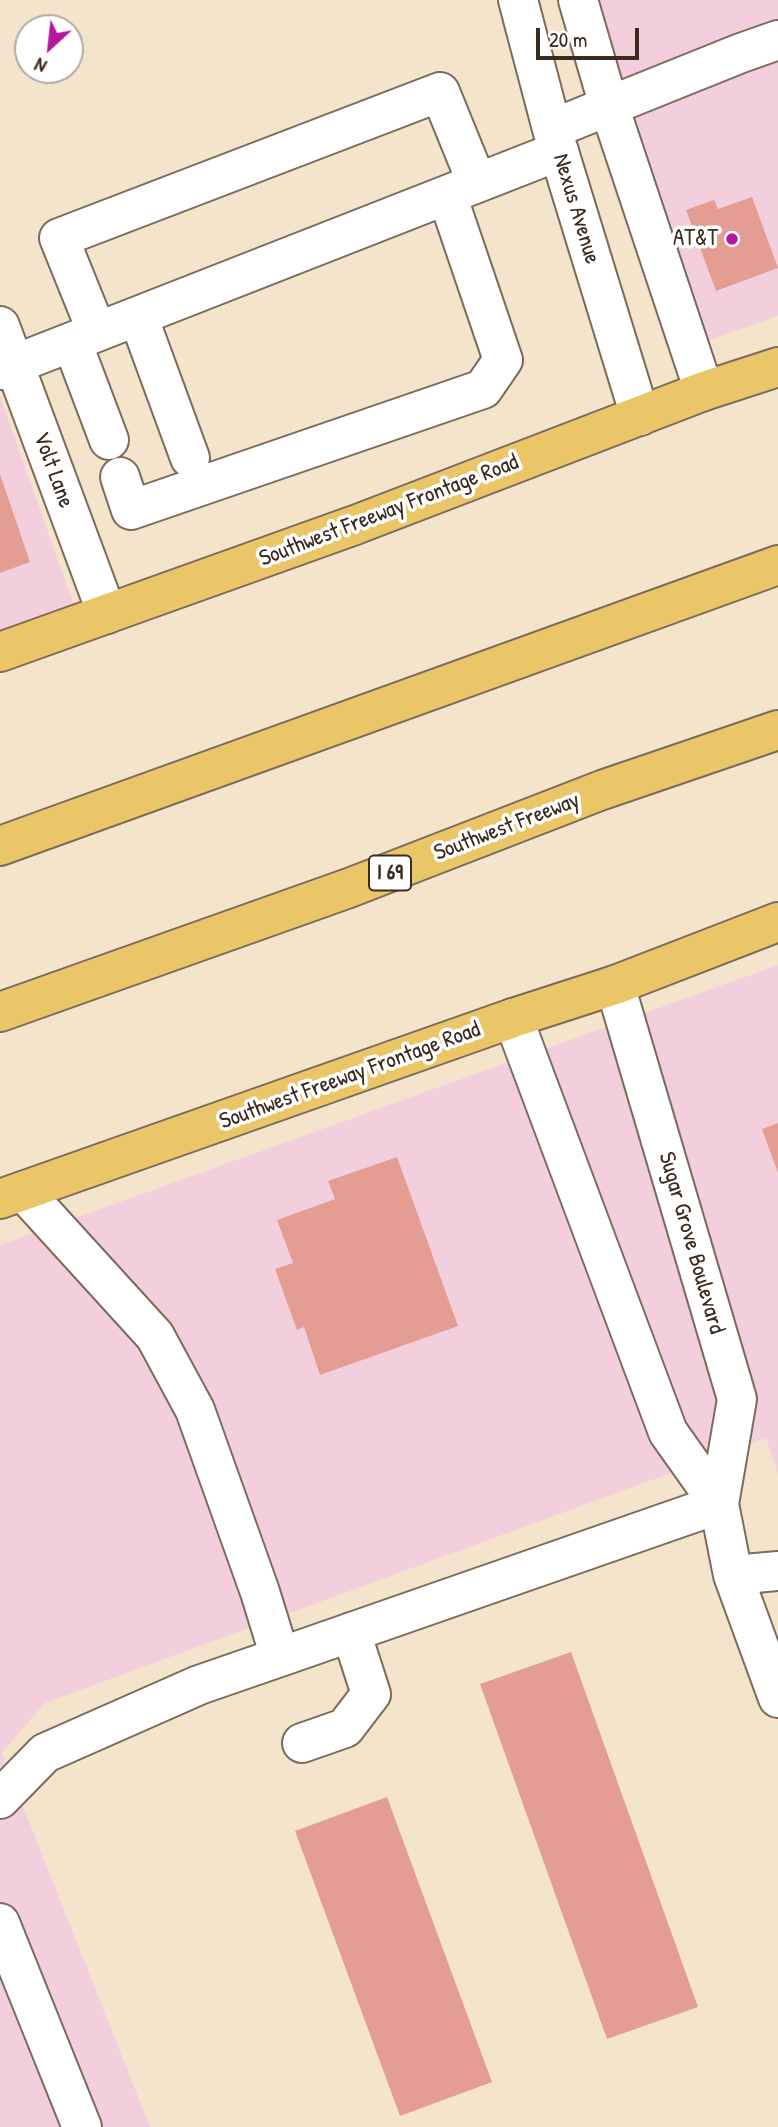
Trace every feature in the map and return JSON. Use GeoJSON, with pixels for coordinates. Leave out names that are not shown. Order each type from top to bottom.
{"type":"FeatureCollection","features":[{"type":"Feature","properties":{"kind":"main road","name":"Southwest Freeway Frontage Road"},"geometry":{"type":"LineString","coordinates":[[0,652],[355,525],[704,391],[778,367]]}},
{"type":"Feature","properties":{"kind":"main road"},"geometry":{"type":"LineString","coordinates":[[0,846],[778,565]]}},
{"type":"Feature","properties":{"kind":"main road","name":"Southwest Freeway"},"geometry":{"type":"LineString","coordinates":[[0,1012],[349,888],[602,790],[778,730]]}},
{"type":"Feature","properties":{"kind":"main road","name":"Southwest Freeway Frontage Road"},"geometry":{"type":"LineString","coordinates":[[12,1195],[513,1018],[615,985],[778,922]]}},
{"type":"Feature","properties":{"kind":"street","name":"Nexus Avenue"},"geometry":{"type":"LineString","coordinates":[[518,0],[555,140],[640,416]]}},
{"type":"Feature","properties":{"kind":"street"},"geometry":{"type":"LineString","coordinates":[[578,0],[609,106],[704,391]]}},
{"type":"Feature","properties":{"kind":"street"},"geometry":{"type":"LineString","coordinates":[[7,367],[462,189],[555,140],[609,106],[778,40]]}},
{"type":"Feature","properties":{"kind":"street"},"geometry":{"type":"LineString","coordinates":[[109,440],[59,238],[440,92],[503,360],[483,389],[131,510],[120,477]]}},
{"type":"Feature","properties":{"kind":"street"},"geometry":{"type":"LineString","coordinates":[[138,316],[190,458]]}},
{"type":"Feature","properties":{"kind":"street","name":"Volt Lane"},"geometry":{"type":"LineString","coordinates":[[0,326],[7,367],[107,614]]}},
{"type":"Feature","properties":{"kind":"street","name":"Sugar Grove Boulevard"},"geometry":{"type":"LineString","coordinates":[[615,985],[737,1399],[719,1504],[733,1575],[778,1698]]}},
{"type":"Feature","properties":{"kind":"street","name":"Sugar Grove Boulevard"},"geometry":{"type":"LineString","coordinates":[[513,1018],[668,1432],[719,1504]]}},
{"type":"Feature","properties":{"kind":"street"},"geometry":{"type":"LineString","coordinates":[[12,1195],[155,1336],[195,1410],[260,1592],[280,1657]]}},
{"type":"Feature","properties":{"kind":"street"},"geometry":{"type":"LineString","coordinates":[[0,1799],[44,1753],[199,1685],[719,1504]]}},
{"type":"Feature","properties":{"kind":"street"},"geometry":{"type":"LineString","coordinates":[[733,1575],[778,1571]]}},
{"type":"Feature","properties":{"kind":"street"},"geometry":{"type":"LineString","coordinates":[[302,1743],[345,1728],[370,1694],[351,1632]]}},
{"type":"Feature","properties":{"kind":"street"},"geometry":{"type":"LineString","coordinates":[[0,1923],[82,2127]]}},
{"type":"Feature","properties":{"kind":"shaded area"},"geometry":{"type":"Polygon","coordinates":[[[567,0],[778,0],[778,316],[704,342],[567,0]]]}},
{"type":"Feature","properties":{"kind":"shaded area"},"geometry":{"type":"Polygon","coordinates":[[[0,396],[76,611],[0,635],[0,396]]]}},
{"type":"Feature","properties":{"kind":"shaded area"},"geometry":{"type":"Polygon","coordinates":[[[778,965],[778,1474],[766,1438],[45,1703],[2,1753],[150,2127],[0,2127],[0,1245],[778,965]]]}},
{"type":"Feature","properties":{"kind":"building","name":"AT&T"},"geometry":{"type":"Polygon","coordinates":[[[752,197],[778,268],[716,291],[686,210],[714,200],[718,209],[752,197]]]}},
{"type":"Feature","properties":{"kind":"building"},"geometry":{"type":"Polygon","coordinates":[[[0,474],[30,562],[0,573],[0,474]]]}},
{"type":"Feature","properties":{"kind":"building"},"geometry":{"type":"Polygon","coordinates":[[[778,1123],[778,1173],[762,1129],[778,1123]]]}},
{"type":"Feature","properties":{"kind":"building"},"geometry":{"type":"Polygon","coordinates":[[[397,1157],[458,1326],[320,1375],[304,1327],[297,1330],[275,1269],[293,1263],[277,1220],[335,1199],[328,1181],[397,1157]]]}},
{"type":"Feature","properties":{"kind":"building"},"geometry":{"type":"Polygon","coordinates":[[[571,1652],[698,2007],[607,2039],[480,1684],[571,1652]]]}},
{"type":"Feature","properties":{"kind":"building"},"geometry":{"type":"Polygon","coordinates":[[[387,1797],[492,2082],[400,2116],[295,1831],[387,1797]]]}},
{"type":"Feature","properties":{"kind":"place","name":"AT&T"},"geometry":{"type":"Point","coordinates":[732,239]}}]}
